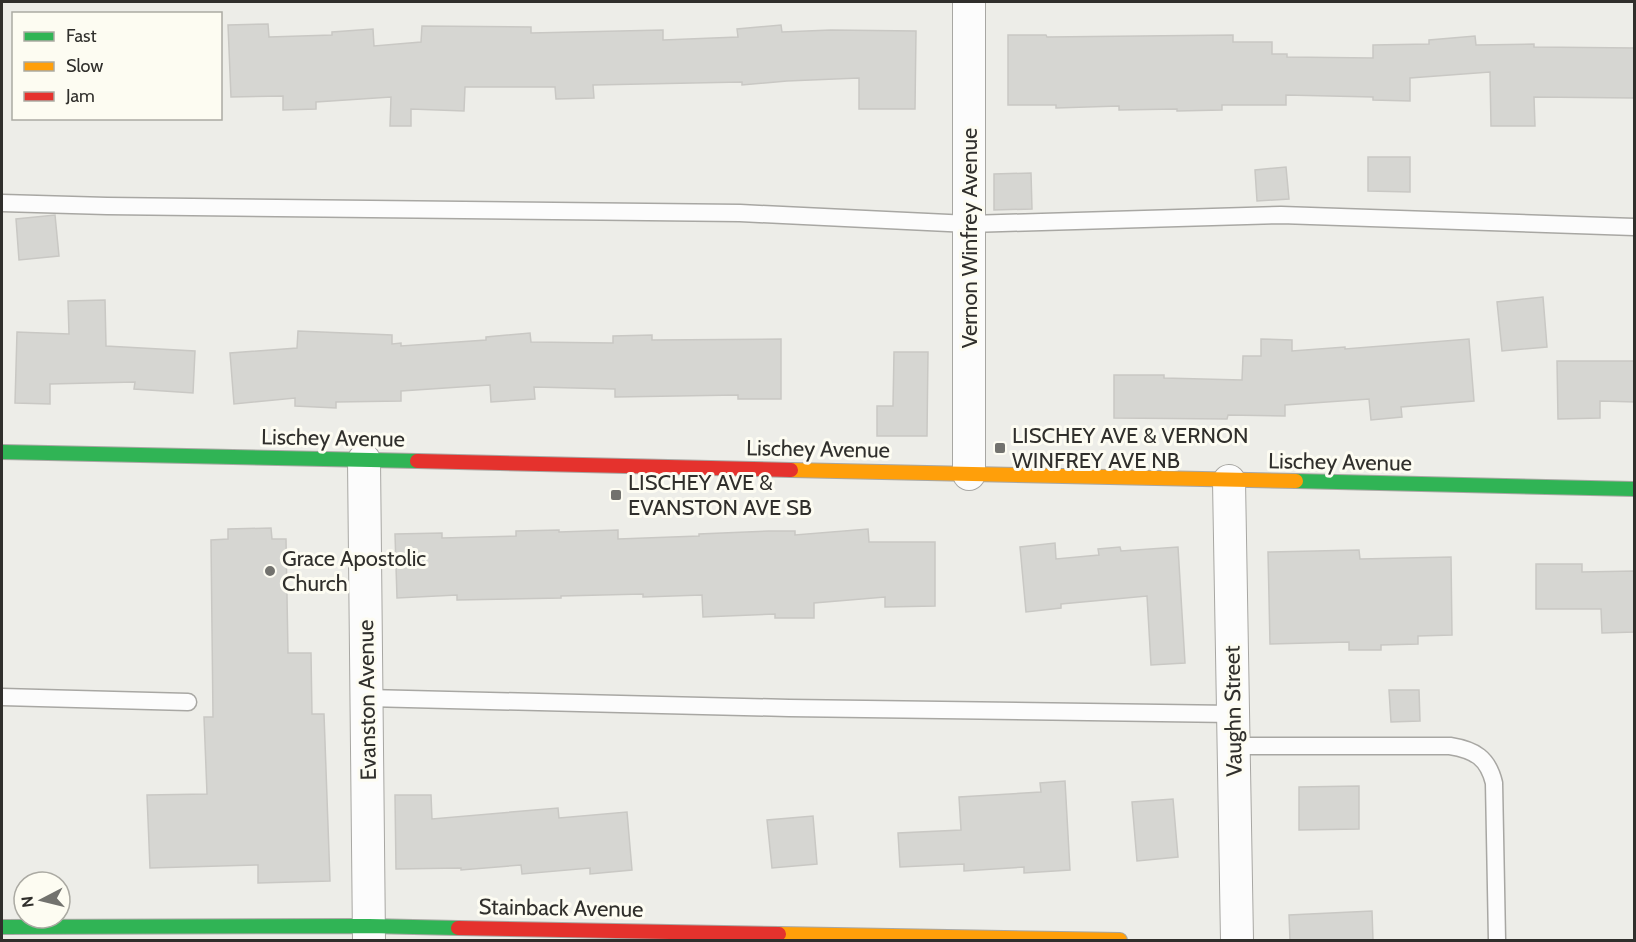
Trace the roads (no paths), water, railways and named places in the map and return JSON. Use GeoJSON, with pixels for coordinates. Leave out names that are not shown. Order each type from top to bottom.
{"type":"FeatureCollection","features":[{"type":"Feature","properties":{"kind":"street","name":"Vernon Winfrey Avenue"},"geometry":{"type":"LineString","coordinates":[[969,2],[969,474]]}},
{"type":"Feature","properties":{"kind":"street","name":"Lischey Avenue"},"geometry":{"type":"LineString","coordinates":[[2,452],[1635,489]]}},
{"type":"Feature","properties":{"kind":"street","name":"Evanston Avenue"},"geometry":{"type":"LineString","coordinates":[[364,460],[369,933]]}},
{"type":"Feature","properties":{"kind":"street","name":"Vaughn Street"},"geometry":{"type":"LineString","coordinates":[[1229,481],[1237,940]]}},
{"type":"Feature","properties":{"kind":"street","name":"Stainback Avenue"},"geometry":{"type":"LineString","coordinates":[[2,927],[1120,940]]}},
{"type":"Feature","properties":{"kind":"lane"},"geometry":{"type":"LineString","coordinates":[[2,203],[740,213],[969,224],[1281,215],[1635,228]]}},
{"type":"Feature","properties":{"kind":"lane"},"geometry":{"type":"LineString","coordinates":[[2,697],[188,702]]}},
{"type":"Feature","properties":{"kind":"lane"},"geometry":{"type":"LineString","coordinates":[[367,698],[789,708],[1233,714]]}},
{"type":"Feature","properties":{"kind":"lane"},"geometry":{"type":"LineString","coordinates":[[1233,746],[1450,746],[1461,747],[1473,752],[1485,761],[1494,783],[1497,940]]}},
{"type":"Feature","properties":{"kind":"place","name":"LISCHEY AVE & VERNON WINFREY AVE NB"},"geometry":{"type":"Point","coordinates":[1000,448]}},
{"type":"Feature","properties":{"kind":"place","name":"LISCHEY AVE & EVANSTON AVE SB"},"geometry":{"type":"Point","coordinates":[616,495]}},
{"type":"Feature","properties":{"kind":"place","name":"Grace Apostolic Church"},"geometry":{"type":"Point","coordinates":[270,571]}}]}
